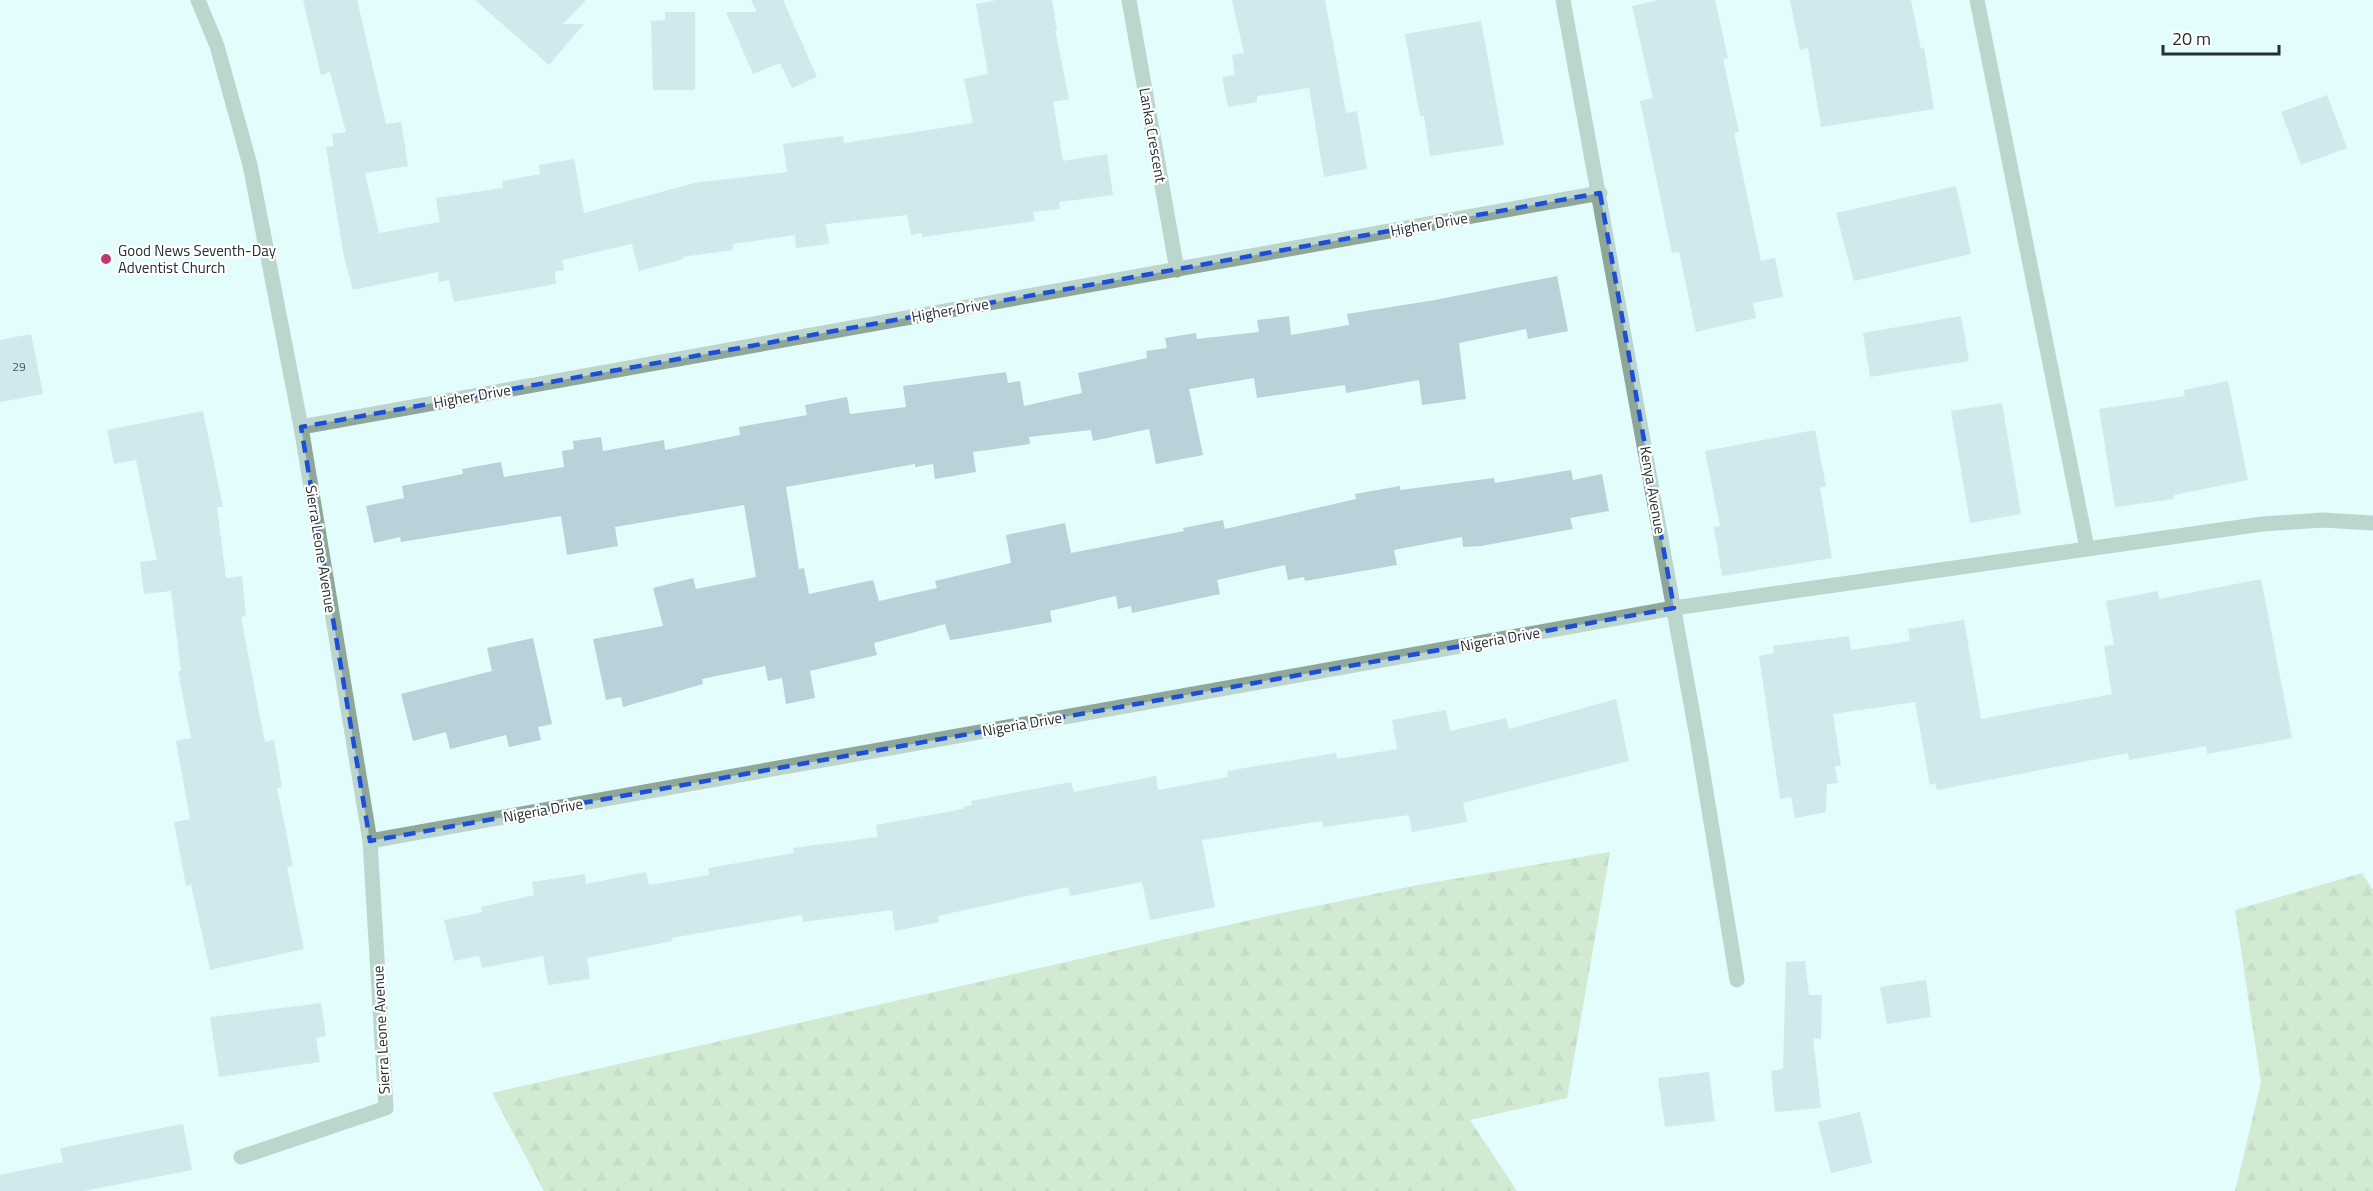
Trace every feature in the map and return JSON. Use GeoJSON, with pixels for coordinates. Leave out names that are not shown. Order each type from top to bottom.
{"type":"FeatureCollection","features":[{"type":"Feature","properties":{"kind":"street","name":"Sierra Leone Avenue"},"geometry":{"type":"LineString","coordinates":[[198,0],[217,46],[250,165],[301,427],[370,841],[386,1108],[241,1157]]}},
{"type":"Feature","properties":{"kind":"street","name":"Lanka Crescent"},"geometry":{"type":"LineString","coordinates":[[1129,0],[1177,270]]}},
{"type":"Feature","properties":{"kind":"street","name":"Kenya Avenue"},"geometry":{"type":"LineString","coordinates":[[1563,0],[1674,608],[1737,980]]}},
{"type":"Feature","properties":{"kind":"street"},"geometry":{"type":"LineString","coordinates":[[1977,0],[2087,548]]}},
{"type":"Feature","properties":{"kind":"street","name":"Higher Drive"},"geometry":{"type":"LineString","coordinates":[[301,427],[1600,193]]}},
{"type":"Feature","properties":{"kind":"street","name":"Nigeria Drive"},"geometry":{"type":"LineString","coordinates":[[370,841],[1674,608],[2281,522],[2323,520],[2373,523]]}},
{"type":"Feature","properties":{"kind":"highlighted area"},"geometry":{"type":"Polygon","coordinates":[[[1600,193],[1674,608],[370,841],[301,427],[1600,193]]]}},
{"type":"Feature","properties":{"kind":"green space"},"geometry":{"type":"Polygon","coordinates":[[[1610,852],[1567,1098],[1470,1120],[1517,1191],[544,1191],[492,1093],[1272,915],[1418,885],[1610,852]]]}},
{"type":"Feature","properties":{"kind":"green space"},"geometry":{"type":"Polygon","coordinates":[[[2362,873],[2373,890],[2373,1191],[2235,1191],[2261,1083],[2235,910],[2362,873]]]}},
{"type":"Feature","properties":{"kind":"building"},"geometry":{"type":"Polygon","coordinates":[[[303,0],[357,0],[386,124],[401,122],[408,166],[365,173],[379,233],[440,222],[436,198],[503,188],[502,181],[540,174],[539,165],[574,159],[584,213],[694,183],[787,172],[783,144],[843,136],[844,143],[973,123],[964,79],[988,74],[976,4],[997,0],[1052,0],[1057,30],[1055,30],[1069,99],[1053,102],[1063,161],[1107,154],[1113,195],[1059,202],[1060,209],[1033,212],[1035,221],[922,237],[922,233],[911,235],[907,215],[826,224],[829,244],[796,248],[795,235],[733,244],[733,250],[682,257],[683,259],[639,271],[632,244],[562,260],[564,270],[555,272],[556,284],[454,302],[449,280],[439,282],[438,272],[353,290],[344,257],[326,147],[334,146],[332,134],[346,132],[330,72],[321,75],[303,0]]]}},
{"type":"Feature","properties":{"kind":"building"},"geometry":{"type":"Polygon","coordinates":[[[475,0],[586,0],[563,24],[584,24],[549,65],[475,0]]]}},
{"type":"Feature","properties":{"kind":"building"},"geometry":{"type":"Polygon","coordinates":[[[751,0],[783,0],[817,77],[792,88],[780,63],[753,74],[726,12],[757,12],[751,0]]]}},
{"type":"Feature","properties":{"kind":"building"},"geometry":{"type":"Polygon","coordinates":[[[1232,0],[1325,0],[1346,113],[1357,111],[1367,169],[1324,177],[1309,88],[1257,96],[1257,102],[1228,107],[1222,77],[1235,75],[1232,55],[1244,53],[1232,0]]]}},
{"type":"Feature","properties":{"kind":"building"},"geometry":{"type":"Polygon","coordinates":[[[1659,0],[1715,0],[1728,58],[1723,59],[1739,132],[1734,133],[1761,261],[1775,258],[1783,297],[1753,303],[1756,318],[1696,332],[1679,252],[1672,253],[1640,101],[1653,98],[1632,6],[1659,0]]]}},
{"type":"Feature","properties":{"kind":"building"},"geometry":{"type":"Polygon","coordinates":[[[1790,0],[1911,0],[1921,49],[1924,48],[1934,109],[1821,127],[1808,48],[1800,50],[1790,0]]]}},
{"type":"Feature","properties":{"kind":"building"},"geometry":{"type":"Polygon","coordinates":[[[665,12],[695,12],[695,90],[653,90],[651,21],[665,20],[665,12]]]}},
{"type":"Feature","properties":{"kind":"building"},"geometry":{"type":"Polygon","coordinates":[[[1481,21],[1504,145],[1430,156],[1424,116],[1420,116],[1405,34],[1481,21]]]}},
{"type":"Feature","properties":{"kind":"building"},"geometry":{"type":"Polygon","coordinates":[[[2327,95],[2347,148],[2301,165],[2281,112],[2327,95]]]}},
{"type":"Feature","properties":{"kind":"building"},"geometry":{"type":"Polygon","coordinates":[[[1956,186],[1971,254],[1854,281],[1836,213],[1956,186]]]}},
{"type":"Feature","properties":{"kind":"building"},"geometry":{"type":"Polygon","coordinates":[[[1557,276],[1568,331],[1528,339],[1526,329],[1459,343],[1466,399],[1422,405],[1419,380],[1346,393],[1345,385],[1257,398],[1254,378],[1189,389],[1203,455],[1156,464],[1149,429],[1093,441],[1091,430],[1029,437],[1030,444],[973,452],[976,472],[935,479],[933,464],[915,467],[915,464],[786,487],[799,569],[804,568],[809,594],[873,580],[879,601],[937,588],[935,581],[1011,563],[1006,535],[1065,523],[1071,553],[1184,531],[1183,528],[1223,520],[1225,529],[1356,499],[1355,494],[1400,486],[1400,490],[1494,478],[1495,483],[1571,470],[1573,480],[1602,474],[1609,511],[1570,518],[1573,529],[1481,546],[1463,547],[1462,537],[1394,550],[1397,565],[1305,581],[1304,577],[1288,580],[1285,565],[1217,580],[1220,594],[1132,613],[1131,606],[1118,609],[1116,596],[1050,611],[1052,622],[958,639],[950,640],[945,624],[874,643],[877,655],[810,671],[815,698],[786,704],[782,678],[768,681],[765,666],[702,679],[703,684],[623,707],[621,697],[606,700],[593,639],[663,626],[653,588],[693,578],[696,589],[756,577],[744,505],[615,527],[618,546],[567,555],[561,516],[401,542],[400,537],[374,543],[366,506],[404,498],[402,486],[463,474],[462,469],[501,462],[504,477],[564,467],[562,451],[574,449],[573,441],[601,437],[603,451],[664,440],[665,450],[740,435],[739,427],[807,415],[805,405],[847,397],[850,414],[906,407],[903,386],[1006,372],[1008,383],[1020,381],[1024,406],[1082,393],[1078,373],[1147,358],[1146,351],[1167,348],[1165,338],[1196,333],[1197,339],[1259,332],[1257,320],[1289,316],[1291,335],[1349,325],[1347,314],[1435,300],[1557,276]]]}},
{"type":"Feature","properties":{"kind":"building"},"geometry":{"type":"Polygon","coordinates":[[[1961,316],[1969,361],[1870,377],[1863,333],[1961,316]]]}},
{"type":"Feature","properties":{"kind":"building"},"geometry":{"type":"Polygon","coordinates":[[[31,334],[43,394],[0,402],[0,340],[31,334]]]}},
{"type":"Feature","properties":{"kind":"building"},"geometry":{"type":"Polygon","coordinates":[[[2228,381],[2248,480],[2174,495],[2174,499],[2115,507],[2099,409],[2185,396],[2184,390],[2228,381]]]}},
{"type":"Feature","properties":{"kind":"building"},"geometry":{"type":"Polygon","coordinates":[[[2002,403],[2021,514],[1970,523],[1951,411],[2002,403]]]}},
{"type":"Feature","properties":{"kind":"building"},"geometry":{"type":"Polygon","coordinates":[[[203,411],[223,507],[217,507],[226,578],[242,576],[246,616],[241,617],[263,733],[265,742],[274,740],[282,787],[277,788],[293,866],[287,867],[304,949],[210,970],[191,885],[186,886],[174,822],[190,819],[176,741],[191,738],[178,671],[181,671],[171,591],[144,594],[140,562],[157,560],[136,460],[114,464],[107,430],[203,411]]]}},
{"type":"Feature","properties":{"kind":"building"},"geometry":{"type":"Polygon","coordinates":[[[1815,430],[1826,486],[1820,488],[1832,558],[1722,576],[1714,527],[1720,526],[1705,451],[1815,430]]]}},
{"type":"Feature","properties":{"kind":"building"},"geometry":{"type":"Polygon","coordinates":[[[2261,579],[2292,738],[2207,754],[2206,746],[2129,760],[2128,753],[1937,790],[1935,783],[1930,785],[1915,702],[1833,714],[1841,766],[1835,766],[1838,783],[1827,784],[1826,812],[1795,818],[1791,797],[1780,799],[1759,656],[1774,653],[1773,646],[1849,636],[1851,650],[1910,641],[1908,629],[1964,620],[1981,719],[2112,694],[2104,646],[2114,645],[2106,601],[2158,591],[2159,599],[2261,579]]]}},
{"type":"Feature","properties":{"kind":"building"},"geometry":{"type":"Polygon","coordinates":[[[533,638],[552,724],[538,727],[541,740],[509,747],[506,735],[450,749],[446,732],[413,741],[401,694],[492,671],[487,648],[533,638]]]}},
{"type":"Feature","properties":{"kind":"building"},"geometry":{"type":"Polygon","coordinates":[[[1616,699],[1629,761],[1463,803],[1467,822],[1412,832],[1409,815],[1323,827],[1322,821],[1202,840],[1215,907],[1150,920],[1142,882],[1070,896],[1068,887],[938,916],[939,922],[895,931],[892,910],[803,922],[802,915],[671,938],[672,941],[587,958],[590,979],[548,985],[543,956],[482,968],[479,956],[454,961],[444,920],[483,912],[481,907],[534,895],[532,882],[585,874],[586,884],[646,872],[649,885],[709,875],[708,868],[794,853],[793,848],[878,837],[876,825],[963,809],[963,807],[972,805],[971,801],[1071,782],[1074,792],[1156,776],[1158,790],[1228,777],[1227,771],[1336,753],[1337,759],[1397,749],[1392,720],[1446,710],[1450,731],[1506,718],[1509,729],[1616,699]]]}},
{"type":"Feature","properties":{"kind":"building"},"geometry":{"type":"Polygon","coordinates":[[[1805,961],[1809,995],[1822,995],[1821,1039],[1813,1038],[1821,1108],[1775,1112],[1771,1071],[1783,1069],[1786,962],[1805,961]]]}},
{"type":"Feature","properties":{"kind":"building"},"geometry":{"type":"Polygon","coordinates":[[[1926,980],[1931,1017],[1887,1024],[1880,987],[1926,980]]]}},
{"type":"Feature","properties":{"kind":"building"},"geometry":{"type":"Polygon","coordinates":[[[321,1003],[326,1036],[316,1038],[320,1062],[219,1077],[210,1017],[321,1003]]]}},
{"type":"Feature","properties":{"kind":"building"},"geometry":{"type":"Polygon","coordinates":[[[1709,1072],[1715,1121],[1665,1127],[1658,1078],[1709,1072]]]}},
{"type":"Feature","properties":{"kind":"building"},"geometry":{"type":"Polygon","coordinates":[[[1860,1112],[1872,1163],[1831,1173],[1818,1122],[1860,1112]]]}},
{"type":"Feature","properties":{"kind":"building"},"geometry":{"type":"Polygon","coordinates":[[[183,1124],[192,1170],[84,1191],[0,1191],[0,1175],[63,1162],[60,1148],[183,1124]]]}},
{"type":"Feature","properties":{"kind":"place","name":"Good News Seventh-Day Adventist Church"},"geometry":{"type":"Point","coordinates":[106,259]}}]}
